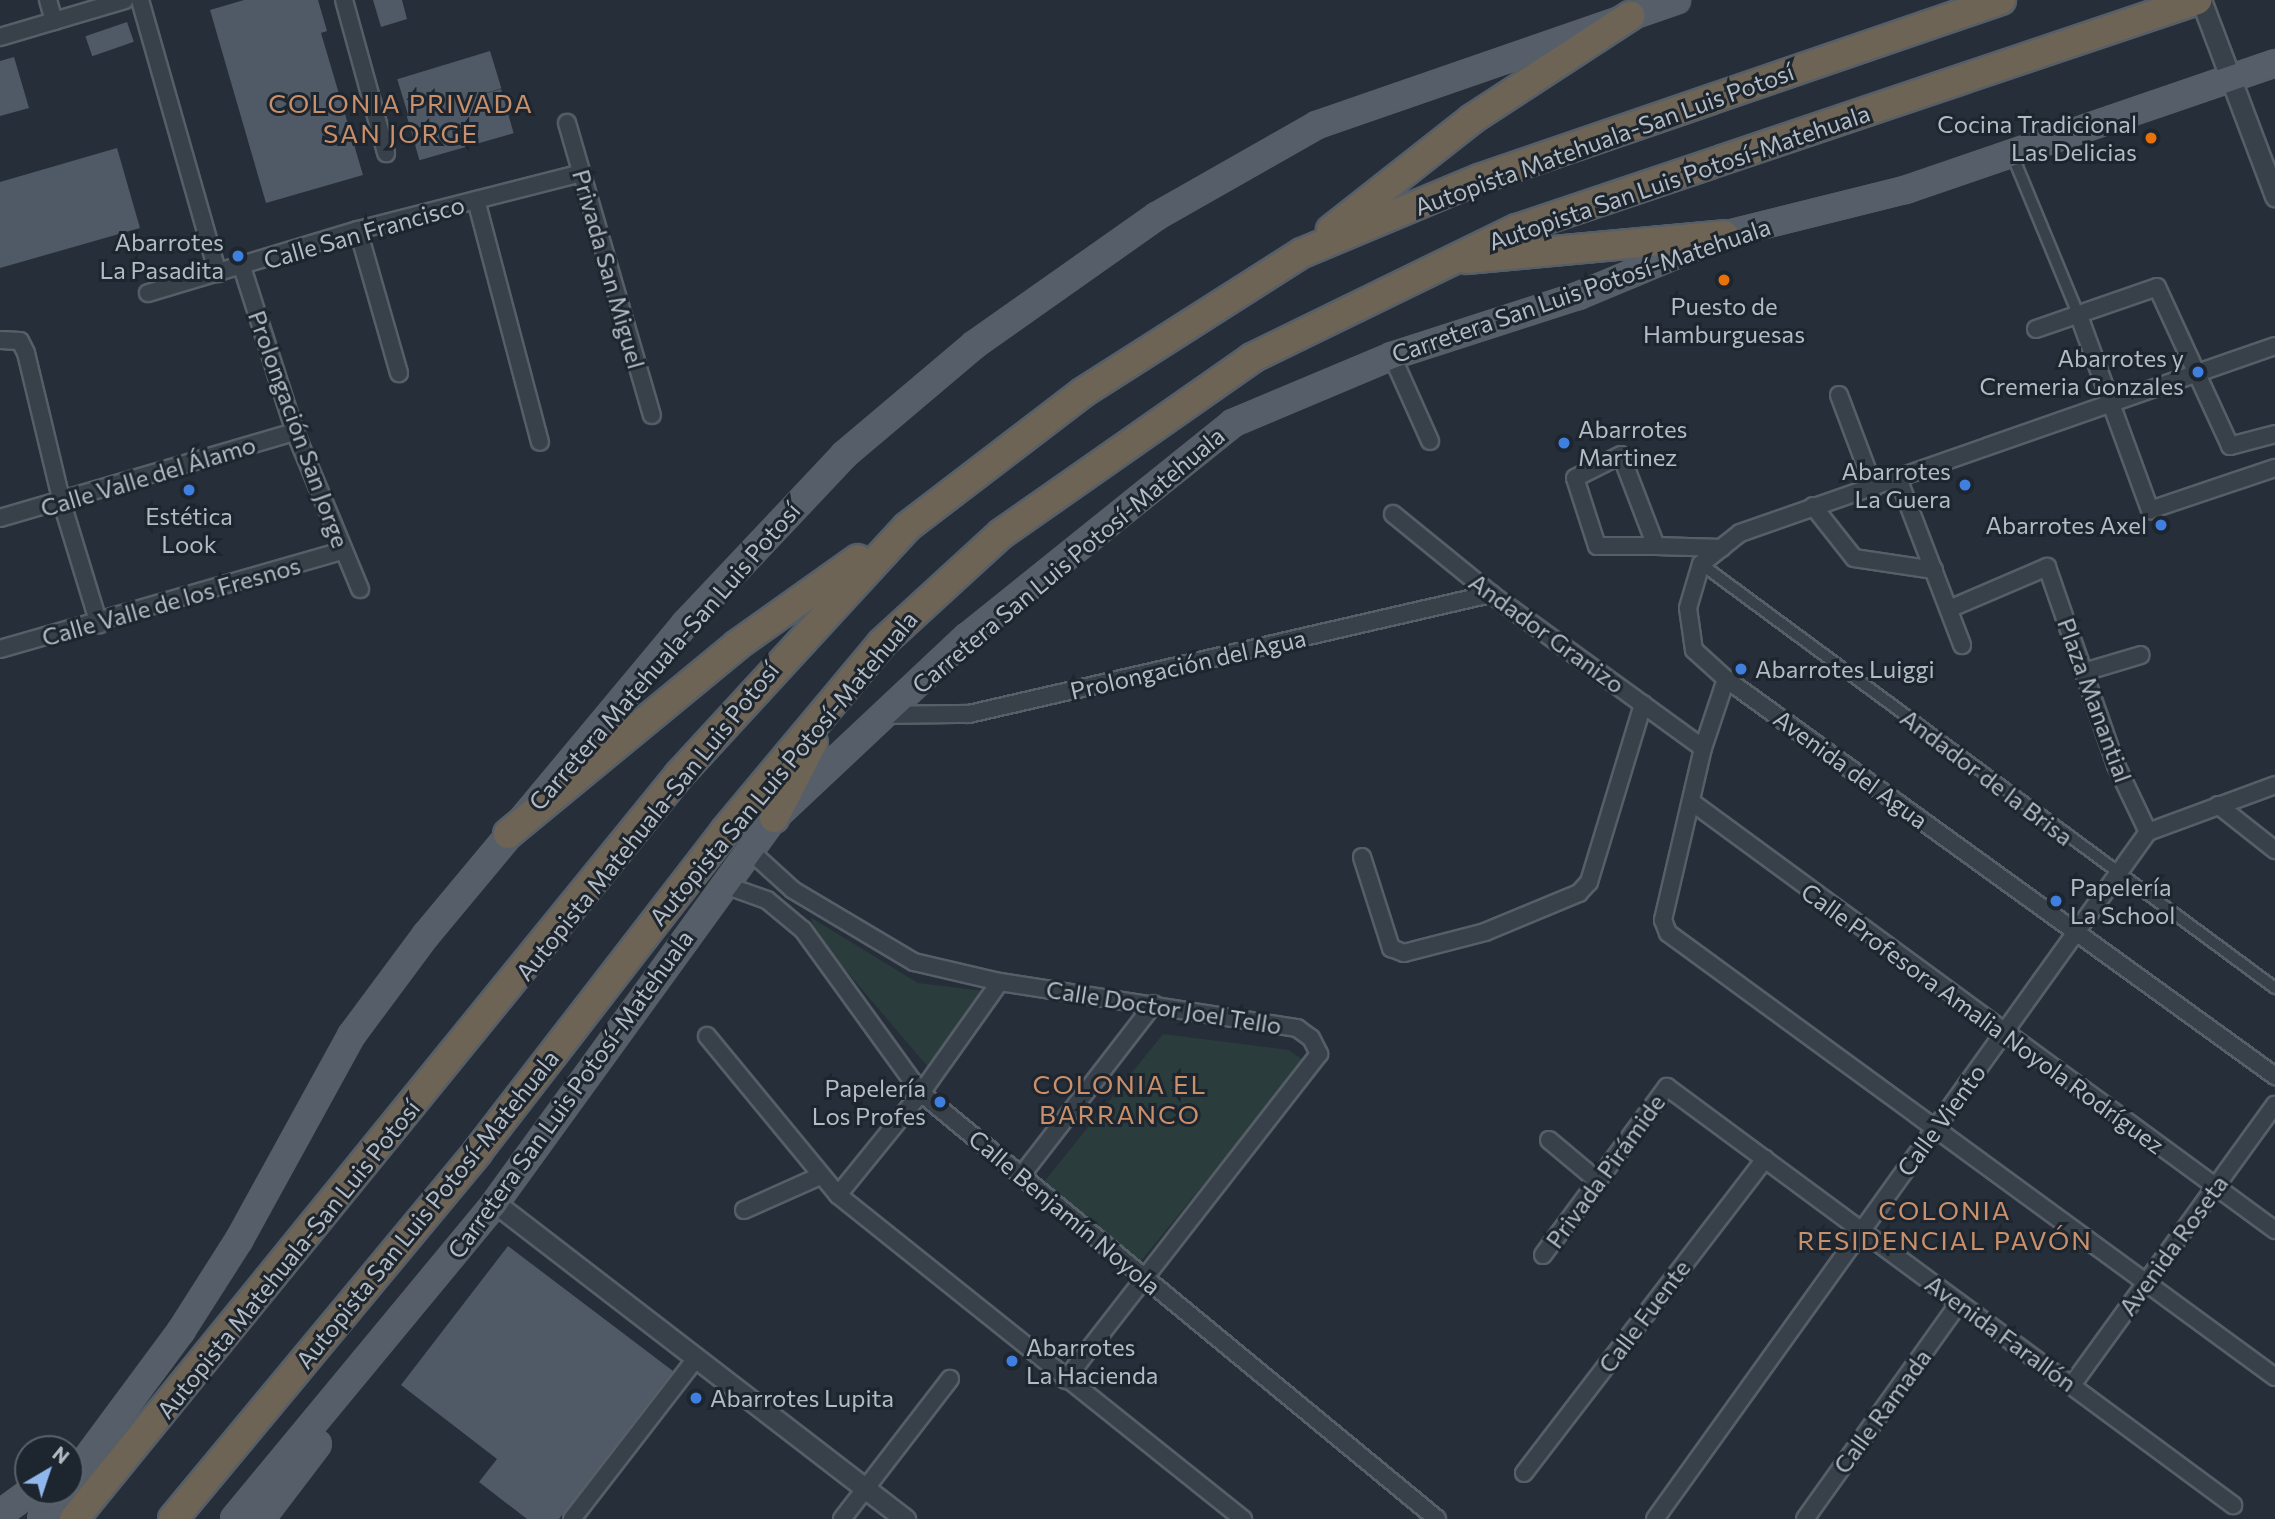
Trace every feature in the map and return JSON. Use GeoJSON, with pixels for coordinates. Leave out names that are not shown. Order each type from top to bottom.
{"type":"FeatureCollection","features":[{"type":"Feature","properties":{"kind":"highway","name":"Autopista Matehuala-San Luis Potosí"},"geometry":{"type":"LineString","coordinates":[[74,1519],[506,993],[679,775],[908,527],[1082,393],[1302,253],[1479,179],[2001,0]]}},
{"type":"Feature","properties":{"kind":"highway","name":"Autopista San Luis Potosí-Matehuala"},"geometry":{"type":"LineString","coordinates":[[180,1510],[478,1151],[725,831],[835,698],[946,579],[1054,496],[1252,358],[1517,229],[2199,0]]}},
{"type":"Feature","properties":{"kind":"highway"},"geometry":{"type":"LineString","coordinates":[[1302,253],[1472,119],[1630,16]]}},
{"type":"Feature","properties":{"kind":"highway"},"geometry":{"type":"LineString","coordinates":[[1450,261],[1724,235]]}},
{"type":"Feature","properties":{"kind":"highway"},"geometry":{"type":"LineString","coordinates":[[508,834],[737,645],[908,527]]}},
{"type":"Feature","properties":{"kind":"highway"},"geometry":{"type":"LineString","coordinates":[[774,818],[835,698]]}},
{"type":"Feature","properties":{"kind":"main road","name":"Carretera Matehuala-San Luis Potosí"},"geometry":{"type":"LineString","coordinates":[[84,1461],[146,1379],[239,1240],[351,1036],[508,834],[685,624],[844,455],[974,345],[1157,216],[1317,125],[1677,0]]}},
{"type":"Feature","properties":{"kind":"main road","name":"Carretera San Luis Potosí-Matehuala"},"geometry":{"type":"LineString","coordinates":[[234,1519],[371,1357],[495,1203],[722,884],[774,818],[967,637],[1233,423],[1392,356],[1578,296],[1724,235],[1905,190],[2011,152],[2236,85],[2275,63]]}},
{"type":"Feature","properties":{"kind":"main road"},"geometry":{"type":"LineString","coordinates":[[261,1519],[317,1446],[371,1357]]}},
{"type":"Feature","properties":{"kind":"main road"},"geometry":{"type":"LineString","coordinates":[[84,1441],[146,1379]]}},
{"type":"Feature","properties":{"kind":"street"},"geometry":{"type":"LineString","coordinates":[[48,0],[54,21]]}},
{"type":"Feature","properties":{"kind":"street"},"geometry":{"type":"LineString","coordinates":[[0,37],[125,0]]}},
{"type":"Feature","properties":{"kind":"street"},"geometry":{"type":"LineString","coordinates":[[139,0],[218,273]]}},
{"type":"Feature","properties":{"kind":"street"},"geometry":{"type":"LineString","coordinates":[[344,0],[386,153]]}},
{"type":"Feature","properties":{"kind":"street"},"geometry":{"type":"LineString","coordinates":[[2199,0],[2236,85],[2275,196]]}},
{"type":"Feature","properties":{"kind":"street"},"geometry":{"type":"LineString","coordinates":[[2215,0],[2236,85]]}},
{"type":"Feature","properties":{"kind":"street","name":"Privada San Miguel"},"geometry":{"type":"LineString","coordinates":[[567,123],[652,415]]}},
{"type":"Feature","properties":{"kind":"street"},"geometry":{"type":"LineString","coordinates":[[2011,152],[2113,402],[2150,510],[2275,468]]}},
{"type":"Feature","properties":{"kind":"street","name":"Calle San Francisco"},"geometry":{"type":"LineString","coordinates":[[148,293],[242,267],[358,230],[582,173]]}},
{"type":"Feature","properties":{"kind":"street"},"geometry":{"type":"LineString","coordinates":[[477,200],[540,442]]}},
{"type":"Feature","properties":{"kind":"street"},"geometry":{"type":"LineString","coordinates":[[358,230],[399,373]]}},
{"type":"Feature","properties":{"kind":"street","name":"Prolongación San Jorge"},"geometry":{"type":"LineString","coordinates":[[242,267],[295,432],[360,589]]}},
{"type":"Feature","properties":{"kind":"street"},"geometry":{"type":"LineString","coordinates":[[2036,329],[2157,287],[2193,374],[2230,446],[2275,434]]}},
{"type":"Feature","properties":{"kind":"street"},"geometry":{"type":"LineString","coordinates":[[0,340],[20,341],[62,503],[99,624]]}},
{"type":"Feature","properties":{"kind":"street"},"geometry":{"type":"LineString","coordinates":[[1701,564],[1740,533],[2275,345]]}},
{"type":"Feature","properties":{"kind":"street"},"geometry":{"type":"LineString","coordinates":[[1392,356],[1430,441]]}},
{"type":"Feature","properties":{"kind":"street"},"geometry":{"type":"LineString","coordinates":[[1839,395],[1874,488]]}},
{"type":"Feature","properties":{"kind":"street","name":"Calle Valle del Álamo"},"geometry":{"type":"LineString","coordinates":[[0,518],[62,503],[295,432]]}},
{"type":"Feature","properties":{"kind":"street"},"geometry":{"type":"LineString","coordinates":[[1656,546],[1621,455],[1575,478],[1597,545],[1722,548]]}},
{"type":"Feature","properties":{"kind":"street"},"geometry":{"type":"LineString","coordinates":[[1898,478],[1962,645]]}},
{"type":"Feature","properties":{"kind":"street"},"geometry":{"type":"LineString","coordinates":[[1813,506],[1854,558],[1934,570]]}},
{"type":"Feature","properties":{"kind":"street","name":"Andador Granizo"},"geometry":{"type":"LineString","coordinates":[[1393,514],[1491,594],[1703,748]]}},
{"type":"Feature","properties":{"kind":"street","name":"Calle Valle de los Fresnos"},"geometry":{"type":"LineString","coordinates":[[0,649],[99,624],[342,551]]}},
{"type":"Feature","properties":{"kind":"street","name":"Avenida del Agua"},"geometry":{"type":"LineString","coordinates":[[1701,564],[1688,608],[1694,650],[1726,679],[2275,1076]]}},
{"type":"Feature","properties":{"kind":"street","name":"Andador de la Brisa"},"geometry":{"type":"LineString","coordinates":[[1701,564],[2275,988]]}},
{"type":"Feature","properties":{"kind":"street","name":"Plaza Manantial"},"geometry":{"type":"LineString","coordinates":[[1949,609],[2047,567],[2116,765],[2148,832]]}},
{"type":"Feature","properties":{"kind":"street","name":"Prolongación del Agua"},"geometry":{"type":"LineString","coordinates":[[883,715],[969,714],[1491,594]]}},
{"type":"Feature","properties":{"kind":"street"},"geometry":{"type":"LineString","coordinates":[[2084,672],[2141,655]]}},
{"type":"Feature","properties":{"kind":"street"},"geometry":{"type":"LineString","coordinates":[[1726,679],[1703,748],[1693,803],[1663,920],[1668,933],[2275,1377]]}},
{"type":"Feature","properties":{"kind":"street"},"geometry":{"type":"LineString","coordinates":[[1362,857],[1391,948],[1404,953],[1485,932],[1579,893],[1589,882],[1643,704]]}},
{"type":"Feature","properties":{"kind":"street"},"geometry":{"type":"LineString","coordinates":[[2148,832],[2275,785]]}},
{"type":"Feature","properties":{"kind":"street","name":"Calle Profesora Amalia Noyola Rodríguez"},"geometry":{"type":"LineString","coordinates":[[1693,803],[2003,1034],[2275,1230]]}},
{"type":"Feature","properties":{"kind":"street"},"geometry":{"type":"LineString","coordinates":[[2218,805],[2275,850]]}},
{"type":"Feature","properties":{"kind":"street","name":"Calle Viento"},"geometry":{"type":"LineString","coordinates":[[1655,1519],[2148,832]]}},
{"type":"Feature","properties":{"kind":"street","name":"Calle Doctor Joel Tello"},"geometry":{"type":"LineString","coordinates":[[749,849],[776,878],[854,930],[914,962],[1000,982],[1297,1028],[1311,1038],[1318,1054],[1065,1380]]}},
{"type":"Feature","properties":{"kind":"street","name":"Calle Benjamín Noyola"},"geometry":{"type":"LineString","coordinates":[[722,884],[767,900],[803,930],[921,1093],[1437,1519]]}},
{"type":"Feature","properties":{"kind":"street"},"geometry":{"type":"LineString","coordinates":[[838,1195],[921,1093],[1000,982]]}},
{"type":"Feature","properties":{"kind":"street"},"geometry":{"type":"LineString","coordinates":[[1021,1176],[1154,1004]]}},
{"type":"Feature","properties":{"kind":"street"},"geometry":{"type":"LineString","coordinates":[[707,1036],[838,1195],[1065,1380],[1243,1519]]}},
{"type":"Feature","properties":{"kind":"street","name":"Avenida Farallón"},"geometry":{"type":"LineString","coordinates":[[1667,1087],[2233,1505]]}},
{"type":"Feature","properties":{"kind":"street","name":"Privada Pirámide"},"geometry":{"type":"LineString","coordinates":[[1543,1255],[1667,1087]]}},
{"type":"Feature","properties":{"kind":"street","name":"Avenida Roseta"},"geometry":{"type":"LineString","coordinates":[[2071,1385],[2275,1105]]}},
{"type":"Feature","properties":{"kind":"street"},"geometry":{"type":"LineString","coordinates":[[1549,1140],[1598,1181]]}},
{"type":"Feature","properties":{"kind":"street","name":"Calle Fuente"},"geometry":{"type":"LineString","coordinates":[[1524,1473],[1765,1159]]}},
{"type":"Feature","properties":{"kind":"street"},"geometry":{"type":"LineString","coordinates":[[744,1210],[820,1176]]}},
{"type":"Feature","properties":{"kind":"street"},"geometry":{"type":"LineString","coordinates":[[495,1203],[695,1360],[905,1519]]}},
{"type":"Feature","properties":{"kind":"street","name":"Calle Ramada"},"geometry":{"type":"LineString","coordinates":[[1805,1519],[1959,1303]]}},
{"type":"Feature","properties":{"kind":"street"},"geometry":{"type":"LineString","coordinates":[[572,1519],[695,1360]]}},
{"type":"Feature","properties":{"kind":"street"},"geometry":{"type":"LineString","coordinates":[[842,1519],[950,1379]]}},
{"type":"Feature","properties":{"kind":"shaded area"},"geometry":{"type":"Polygon","coordinates":[[[810,917],[918,983],[985,991],[927,1066],[820,940],[810,917]]]}},
{"type":"Feature","properties":{"kind":"shaded area"},"geometry":{"type":"Polygon","coordinates":[[[1163,1034],[1289,1050],[1304,1061],[1141,1261],[1043,1183],[1163,1034]]]}},
{"type":"Feature","properties":{"kind":"building"},"geometry":{"type":"Polygon","coordinates":[[[244,0],[318,0],[327,31],[321,33],[363,175],[266,203],[210,10],[244,0]]]}},
{"type":"Feature","properties":{"kind":"building"},"geometry":{"type":"Polygon","coordinates":[[[373,0],[402,0],[407,19],[381,27],[373,0]]]}},
{"type":"Feature","properties":{"kind":"building"},"geometry":{"type":"Polygon","coordinates":[[[127,22],[134,42],[92,56],[85,36],[127,22]]]}},
{"type":"Feature","properties":{"kind":"building"},"geometry":{"type":"Polygon","coordinates":[[[490,51],[501,88],[409,117],[397,79],[490,51]]]}},
{"type":"Feature","properties":{"kind":"building"},"geometry":{"type":"Polygon","coordinates":[[[14,57],[29,108],[0,116],[0,61],[14,57]]]}},
{"type":"Feature","properties":{"kind":"building"},"geometry":{"type":"Polygon","coordinates":[[[501,89],[514,133],[419,160],[407,116],[501,89]]]}},
{"type":"Feature","properties":{"kind":"building"},"geometry":{"type":"Polygon","coordinates":[[[117,148],[140,228],[0,268],[0,182],[117,148]]]}},
{"type":"Feature","properties":{"kind":"building"},"geometry":{"type":"Polygon","coordinates":[[[508,1246],[673,1371],[559,1519],[527,1519],[479,1482],[497,1459],[401,1385],[508,1246]]]}},
{"type":"Feature","properties":{"kind":"place","name":"Cocina Tradicional Las Delicias"},"geometry":{"type":"Point","coordinates":[2151,138]}},
{"type":"Feature","properties":{"kind":"place","name":"Abarrotes La Pasadita"},"geometry":{"type":"Point","coordinates":[238,256]}},
{"type":"Feature","properties":{"kind":"place","name":"Puesto de Hamburguesas"},"geometry":{"type":"Point","coordinates":[1724,280]}},
{"type":"Feature","properties":{"kind":"place","name":"Abarrotes y Cremeria Gonzales"},"geometry":{"type":"Point","coordinates":[2198,372]}},
{"type":"Feature","properties":{"kind":"place","name":"Abarrotes Martinez"},"geometry":{"type":"Point","coordinates":[1564,443]}},
{"type":"Feature","properties":{"kind":"place","name":"Abarrotes La Guera"},"geometry":{"type":"Point","coordinates":[1965,485]}},
{"type":"Feature","properties":{"kind":"place","name":"Estética Look"},"geometry":{"type":"Point","coordinates":[189,490]}},
{"type":"Feature","properties":{"kind":"place","name":"Abarrotes Axel"},"geometry":{"type":"Point","coordinates":[2161,525]}},
{"type":"Feature","properties":{"kind":"place","name":"Abarrotes Luiggi"},"geometry":{"type":"Point","coordinates":[1741,669]}},
{"type":"Feature","properties":{"kind":"place","name":"Papelería La School"},"geometry":{"type":"Point","coordinates":[2056,901]}},
{"type":"Feature","properties":{"kind":"place","name":"Papelería Los Profes"},"geometry":{"type":"Point","coordinates":[940,1102]}},
{"type":"Feature","properties":{"kind":"place","name":"Abarrotes La Hacienda"},"geometry":{"type":"Point","coordinates":[1012,1361]}},
{"type":"Feature","properties":{"kind":"place","name":"Abarrotes Lupita"},"geometry":{"type":"Point","coordinates":[696,1398]}},
{"type":"Feature","properties":{"kind":"district","name":"COLONIA PRIVADA SAN JORGE"},"geometry":{"type":"Point","coordinates":[401,118]}},
{"type":"Feature","properties":{"kind":"district","name":"COLONIA EL BARRANCO"},"geometry":{"type":"Point","coordinates":[1120,1099]}},
{"type":"Feature","properties":{"kind":"district","name":"COLONIA RESIDENCIAL PAVÓN"},"geometry":{"type":"Point","coordinates":[1945,1225]}}]}
